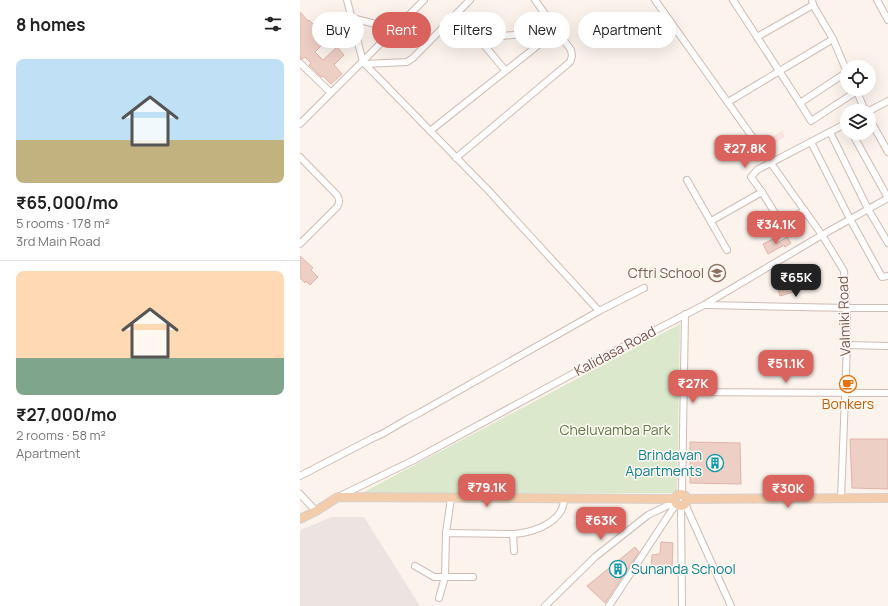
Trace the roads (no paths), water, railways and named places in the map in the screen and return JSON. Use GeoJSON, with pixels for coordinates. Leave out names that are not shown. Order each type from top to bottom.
{"type":"FeatureCollection","features":[{"type":"Feature","properties":{"kind":"main road"},"geometry":{"type":"LineString","coordinates":[[300,519],[338,497],[564,498],[680,501],[888,498]]}},
{"type":"Feature","properties":{"kind":"street"},"geometry":{"type":"LineString","coordinates":[[347,0],[350,12]]}},
{"type":"Feature","properties":{"kind":"street"},"geometry":{"type":"LineString","coordinates":[[412,12],[424,0]]}},
{"type":"Feature","properties":{"kind":"street"},"geometry":{"type":"LineString","coordinates":[[458,12],[470,0]]}},
{"type":"Feature","properties":{"kind":"street","name":"Valmiki Road"},"geometry":{"type":"LineString","coordinates":[[656,0],[822,235],[844,271],[847,345],[841,498]]}},
{"type":"Feature","properties":{"kind":"street"},"geometry":{"type":"LineString","coordinates":[[733,0],[811,121],[848,96]]}},
{"type":"Feature","properties":{"kind":"street"},"geometry":{"type":"LineString","coordinates":[[877,0],[888,20]]}},
{"type":"Feature","properties":{"kind":"street"},"geometry":{"type":"LineString","coordinates":[[537,1],[544,12]]}},
{"type":"Feature","properties":{"kind":"street"},"geometry":{"type":"LineString","coordinates":[[757,38],[813,3],[833,38],[847,72],[800,103]]}},
{"type":"Feature","properties":{"kind":"street"},"geometry":{"type":"LineString","coordinates":[[364,63],[407,62],[413,58],[439,31]]}},
{"type":"Feature","properties":{"kind":"street"},"geometry":{"type":"LineString","coordinates":[[728,102],[833,38]]}},
{"type":"Feature","properties":{"kind":"street"},"geometry":{"type":"LineString","coordinates":[[360,48],[364,63],[488,190],[599,311]]}},
{"type":"Feature","properties":{"kind":"street"},"geometry":{"type":"LineString","coordinates":[[300,124],[378,48]]}},
{"type":"Feature","properties":{"kind":"street"},"geometry":{"type":"LineString","coordinates":[[487,48],[506,70]]}},
{"type":"Feature","properties":{"kind":"street"},"geometry":{"type":"LineString","coordinates":[[430,131],[534,48]]}},
{"type":"Feature","properties":{"kind":"street"},"geometry":{"type":"LineString","coordinates":[[456,158],[570,62],[572,56],[569,48]]}},
{"type":"Feature","properties":{"kind":"street"},"geometry":{"type":"LineString","coordinates":[[300,63],[331,93]]}},
{"type":"Feature","properties":{"kind":"street"},"geometry":{"type":"LineString","coordinates":[[876,107],[888,101]]}},
{"type":"Feature","properties":{"kind":"street"},"geometry":{"type":"LineString","coordinates":[[805,211],[781,223],[751,177],[756,170],[840,127]]}},
{"type":"Feature","properties":{"kind":"street"},"geometry":{"type":"LineString","coordinates":[[876,131],[888,152]]}},
{"type":"Feature","properties":{"kind":"street"},"geometry":{"type":"LineString","coordinates":[[830,132],[868,209],[888,243]]}},
{"type":"Feature","properties":{"kind":"street"},"geometry":{"type":"LineString","coordinates":[[856,140],[888,198]]}},
{"type":"Feature","properties":{"kind":"street"},"geometry":{"type":"LineString","coordinates":[[811,142],[850,219],[882,277],[888,276]]}},
{"type":"Feature","properties":{"kind":"street"},"geometry":{"type":"LineString","coordinates":[[300,157],[340,200],[337,208],[300,244]]}},
{"type":"Feature","properties":{"kind":"street"},"geometry":{"type":"LineString","coordinates":[[687,180],[727,250]]}},
{"type":"Feature","properties":{"kind":"street"},"geometry":{"type":"LineString","coordinates":[[711,221],[762,192]]}},
{"type":"Feature","properties":{"kind":"street","name":"Kalidasa Road"},"geometry":{"type":"LineString","coordinates":[[338,497],[414,460],[704,304],[888,198]]}},
{"type":"Feature","properties":{"kind":"street"},"geometry":{"type":"LineString","coordinates":[[300,476],[382,434],[599,311],[644,288]]}},
{"type":"Feature","properties":{"kind":"street"},"geometry":{"type":"LineString","coordinates":[[704,304],[888,308]]}},
{"type":"Feature","properties":{"kind":"street"},"geometry":{"type":"LineString","coordinates":[[682,606],[680,501],[685,314]]}},
{"type":"Feature","properties":{"kind":"street"},"geometry":{"type":"LineString","coordinates":[[847,345],[888,346]]}},
{"type":"Feature","properties":{"kind":"street"},"geometry":{"type":"LineString","coordinates":[[684,392],[888,393]]}},
{"type":"Feature","properties":{"kind":"street"},"geometry":{"type":"LineString","coordinates":[[300,494],[316,511]]}},
{"type":"Feature","properties":{"kind":"street"},"geometry":{"type":"LineString","coordinates":[[439,598],[446,577],[446,533],[451,498]]}},
{"type":"Feature","properties":{"kind":"street"},"geometry":{"type":"LineString","coordinates":[[446,533],[524,534],[554,520],[562,510],[564,498]]}},
{"type":"Feature","properties":{"kind":"street"},"geometry":{"type":"LineString","coordinates":[[545,606],[596,557],[648,515],[680,501]]}},
{"type":"Feature","properties":{"kind":"street"},"geometry":{"type":"LineString","coordinates":[[609,606],[680,501]]}},
{"type":"Feature","properties":{"kind":"street"},"geometry":{"type":"LineString","coordinates":[[680,501],[731,606]]}},
{"type":"Feature","properties":{"kind":"street"},"geometry":{"type":"LineString","coordinates":[[513,534],[514,551]]}},
{"type":"Feature","properties":{"kind":"street"},"geometry":{"type":"LineString","coordinates":[[415,566],[434,578],[473,577]]}},
{"type":"Feature","properties":{"kind":"place","name":"Cftri School"},"geometry":{"type":"Point","coordinates":[717,273]}},
{"type":"Feature","properties":{"kind":"place","name":"Bonkers"},"geometry":{"type":"Point","coordinates":[848,384]}},
{"type":"Feature","properties":{"kind":"place","name":"Brindavan Apartments"},"geometry":{"type":"Point","coordinates":[715,463]}},
{"type":"Feature","properties":{"kind":"place","name":"Sunanda School"},"geometry":{"type":"Point","coordinates":[618,569]}},
{"type":"Feature","properties":{"kind":"park label","name":"Cheluvamba Park"},"geometry":{"type":"Point","coordinates":[615,430]}}]}
